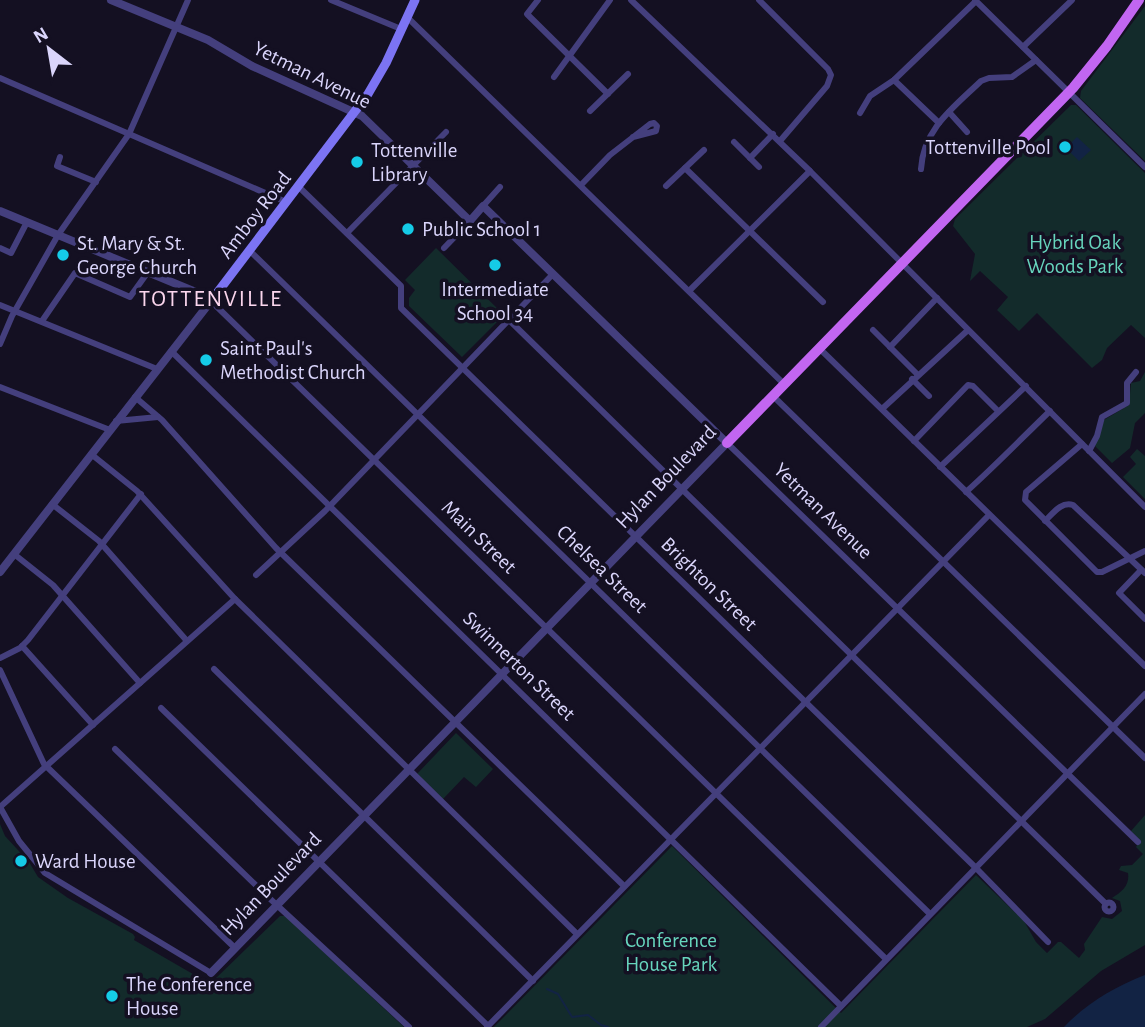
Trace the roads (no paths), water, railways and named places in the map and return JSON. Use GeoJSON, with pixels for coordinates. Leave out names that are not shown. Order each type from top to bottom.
{"type":"FeatureCollection","features":[{"type":"Feature","properties":{"kind":"main road","name":"Amboy Road"},"geometry":{"type":"LineString","coordinates":[[211,301],[378,79],[415,0]]}},
{"type":"Feature","properties":{"kind":"main road","name":"Hylan Boulevard"},"geometry":{"type":"LineString","coordinates":[[727,443],[1068,92],[1101,54],[1139,0]]}},
{"type":"Feature","properties":{"kind":"street","name":"Yetman Avenue"},"geometry":{"type":"LineString","coordinates":[[111,0],[213,42],[268,74],[364,117],[470,221]]}},
{"type":"Feature","properties":{"kind":"street"},"geometry":{"type":"LineString","coordinates":[[0,344],[15,311],[58,235],[129,134],[188,0]]}},
{"type":"Feature","properties":{"kind":"street"},"geometry":{"type":"LineString","coordinates":[[331,0],[401,29]]}},
{"type":"Feature","properties":{"kind":"street"},"geometry":{"type":"LineString","coordinates":[[538,0],[527,14],[608,94]]}},
{"type":"Feature","properties":{"kind":"street"},"geometry":{"type":"LineString","coordinates":[[554,77],[610,0]]}},
{"type":"Feature","properties":{"kind":"street"},"geometry":{"type":"LineString","coordinates":[[631,0],[780,141],[1145,507]]}},
{"type":"Feature","properties":{"kind":"street"},"geometry":{"type":"LineString","coordinates":[[759,0],[831,75],[827,86],[780,141]]}},
{"type":"Feature","properties":{"kind":"street"},"geometry":{"type":"LineString","coordinates":[[1023,47],[1072,0]]}},
{"type":"Feature","properties":{"kind":"street"},"geometry":{"type":"LineString","coordinates":[[860,113],[870,96],[894,80],[976,1],[1145,167]]}},
{"type":"Feature","properties":{"kind":"street"},"geometry":{"type":"LineString","coordinates":[[407,17],[784,384]]}},
{"type":"Feature","properties":{"kind":"street"},"geometry":{"type":"LineString","coordinates":[[921,169],[925,146],[948,112],[981,81],[1012,77],[1035,60]]}},
{"type":"Feature","properties":{"kind":"street"},"geometry":{"type":"LineString","coordinates":[[590,111],[628,74]]}},
{"type":"Feature","properties":{"kind":"street"},"geometry":{"type":"LineString","coordinates":[[0,78],[286,202]]}},
{"type":"Feature","properties":{"kind":"street"},"geometry":{"type":"LineString","coordinates":[[894,80],[939,122]]}},
{"type":"Feature","properties":{"kind":"street"},"geometry":{"type":"LineString","coordinates":[[948,112],[967,132]]}},
{"type":"Feature","properties":{"kind":"street"},"geometry":{"type":"LineString","coordinates":[[347,233],[446,132]]}},
{"type":"Feature","properties":{"kind":"street"},"geometry":{"type":"LineString","coordinates":[[750,158],[773,135]]}},
{"type":"Feature","properties":{"kind":"street"},"geometry":{"type":"LineString","coordinates":[[581,185],[610,155],[633,137]]}},
{"type":"Feature","properties":{"kind":"street"},"geometry":{"type":"LineString","coordinates":[[734,142],[759,167]]}},
{"type":"Feature","properties":{"kind":"street"},"geometry":{"type":"LineString","coordinates":[[666,186],[704,150]]}},
{"type":"Feature","properties":{"kind":"street"},"geometry":{"type":"LineString","coordinates":[[60,157],[57,166],[96,182]]}},
{"type":"Feature","properties":{"kind":"street"},"geometry":{"type":"LineString","coordinates":[[685,168],[823,302]]}},
{"type":"Feature","properties":{"kind":"street"},"geometry":{"type":"LineString","coordinates":[[689,291],[810,171]]}},
{"type":"Feature","properties":{"kind":"street","name":"Brighton Street"},"geometry":{"type":"LineString","coordinates":[[298,186],[401,286],[401,308],[976,868],[1048,942]]}},
{"type":"Feature","properties":{"kind":"street"},"geometry":{"type":"LineString","coordinates":[[444,248],[500,187]]}},
{"type":"Feature","properties":{"kind":"street","name":"Yetman Avenue"},"geometry":{"type":"LineString","coordinates":[[483,206],[1138,842]]}},
{"type":"Feature","properties":{"kind":"street","name":"Main Street"},"geometry":{"type":"LineString","coordinates":[[0,211],[211,301],[886,959]]}},
{"type":"Feature","properties":{"kind":"street"},"geometry":{"type":"LineString","coordinates":[[0,248],[11,253],[27,222]]}},
{"type":"Feature","properties":{"kind":"street","name":"Chelsea Street"},"geometry":{"type":"LineString","coordinates":[[249,250],[930,914]]}},
{"type":"Feature","properties":{"kind":"street"},"geometry":{"type":"LineString","coordinates":[[42,321],[75,273],[130,297],[148,272]]}},
{"type":"Feature","properties":{"kind":"street"},"geometry":{"type":"LineString","coordinates":[[256,575],[329,506],[553,274]]}},
{"type":"Feature","properties":{"kind":"street"},"geometry":{"type":"LineString","coordinates":[[890,348],[937,298]]}},
{"type":"Feature","properties":{"kind":"street","name":"Amboy Road"},"geometry":{"type":"LineString","coordinates":[[0,572],[211,301]]}},
{"type":"Feature","properties":{"kind":"street"},"geometry":{"type":"LineString","coordinates":[[0,305],[157,369]]}},
{"type":"Feature","properties":{"kind":"street"},"geometry":{"type":"LineString","coordinates":[[509,320],[1106,904]]}},
{"type":"Feature","properties":{"kind":"street"},"geometry":{"type":"LineString","coordinates":[[873,330],[929,396]]}},
{"type":"Feature","properties":{"kind":"street"},"geometry":{"type":"LineString","coordinates":[[882,409],[968,330]]}},
{"type":"Feature","properties":{"kind":"street"},"geometry":{"type":"LineString","coordinates":[[820,348],[1145,666]]}},
{"type":"Feature","properties":{"kind":"street","name":"Swinnerton Street"},"geometry":{"type":"LineString","coordinates":[[171,351],[841,1006]]}},
{"type":"Feature","properties":{"kind":"street"},"geometry":{"type":"LineString","coordinates":[[1089,451],[1097,436],[1102,417],[1126,403],[1127,383],[1136,372]]}},
{"type":"Feature","properties":{"kind":"street"},"geometry":{"type":"LineString","coordinates":[[914,441],[970,385],[998,411]]}},
{"type":"Feature","properties":{"kind":"street"},"geometry":{"type":"LineString","coordinates":[[940,467],[1026,386]]}},
{"type":"Feature","properties":{"kind":"street"},"geometry":{"type":"LineString","coordinates":[[0,387],[110,430]]}},
{"type":"Feature","properties":{"kind":"street"},"geometry":{"type":"LineString","coordinates":[[773,396],[1145,758]]}},
{"type":"Feature","properties":{"kind":"street"},"geometry":{"type":"LineString","coordinates":[[135,397],[158,416],[281,553],[624,886]]}},
{"type":"Feature","properties":{"kind":"street"},"geometry":{"type":"LineString","coordinates":[[966,492],[1051,411]]}},
{"type":"Feature","properties":{"kind":"street"},"geometry":{"type":"LineString","coordinates":[[116,421],[158,416]]}},
{"type":"Feature","properties":{"kind":"street","name":"Hylan Boulevard"},"geometry":{"type":"LineString","coordinates":[[211,973],[727,443]]}},
{"type":"Feature","properties":{"kind":"street"},"geometry":{"type":"LineString","coordinates":[[1082,444],[1024,494],[1024,500],[1097,572],[1145,551]]}},
{"type":"Feature","properties":{"kind":"street"},"geometry":{"type":"LineString","coordinates":[[91,454],[141,495],[235,599],[577,934]]}},
{"type":"Feature","properties":{"kind":"street"},"geometry":{"type":"LineString","coordinates":[[0,657],[22,646],[141,495]]}},
{"type":"Feature","properties":{"kind":"street"},"geometry":{"type":"LineString","coordinates":[[1045,521],[1066,503],[1073,505],[1129,558],[1143,572],[1119,593],[1145,620]]}},
{"type":"Feature","properties":{"kind":"street"},"geometry":{"type":"LineString","coordinates":[[52,504],[102,545],[187,641]]}},
{"type":"Feature","properties":{"kind":"street"},"geometry":{"type":"LineString","coordinates":[[161,708],[488,1027],[989,514]]}},
{"type":"Feature","properties":{"kind":"street"},"geometry":{"type":"LineString","coordinates":[[14,554],[48,580],[140,683]]}},
{"type":"Feature","properties":{"kind":"street"},"geometry":{"type":"LineString","coordinates":[[211,973],[45,873],[19,841],[0,807],[235,599]]}},
{"type":"Feature","properties":{"kind":"street"},"geometry":{"type":"LineString","coordinates":[[22,646],[93,725]]}},
{"type":"Feature","properties":{"kind":"street"},"geometry":{"type":"LineString","coordinates":[[214,669],[533,981]]}},
{"type":"Feature","properties":{"kind":"street"},"geometry":{"type":"LineString","coordinates":[[0,670],[40,757],[47,766],[235,948]]}},
{"type":"Feature","properties":{"kind":"street"},"geometry":{"type":"LineString","coordinates":[[821,1027],[1145,694]]}},
{"type":"Feature","properties":{"kind":"street"},"geometry":{"type":"LineString","coordinates":[[116,748],[409,1027]]}},
{"type":"Feature","properties":{"kind":"water"},"geometry":{"type":"Polygon","coordinates":[[[1077,137],[1091,150],[1079,161],[1066,148],[1077,137]]]}},
{"type":"Feature","properties":{"kind":"water"},"geometry":{"type":"Polygon","coordinates":[[[1145,975],[1145,1027],[1064,1027],[1102,996],[1145,975]]]}},
{"type":"Feature","properties":{"kind":"waterway"},"geometry":{"type":"LineString","coordinates":[[547,989],[558,994],[572,1017],[588,1015],[608,1027]]}},
{"type":"Feature","properties":{"kind":"place","name":"Tottenville Pool"},"geometry":{"type":"Point","coordinates":[1065,147]}},
{"type":"Feature","properties":{"kind":"place","name":"Tottenville Library"},"geometry":{"type":"Point","coordinates":[357,162]}},
{"type":"Feature","properties":{"kind":"place","name":"Public School 1"},"geometry":{"type":"Point","coordinates":[408,229]}},
{"type":"Feature","properties":{"kind":"place","name":"St. Mary & St. George Church"},"geometry":{"type":"Point","coordinates":[63,255]}},
{"type":"Feature","properties":{"kind":"place","name":"Intermediate School 34"},"geometry":{"type":"Point","coordinates":[495,265]}},
{"type":"Feature","properties":{"kind":"place","name":"Saint Paul's Methodist Church"},"geometry":{"type":"Point","coordinates":[206,360]}},
{"type":"Feature","properties":{"kind":"place","name":"Ward House"},"geometry":{"type":"Point","coordinates":[21,861]}},
{"type":"Feature","properties":{"kind":"place","name":"The Conference House"},"geometry":{"type":"Point","coordinates":[112,996]}},
{"type":"Feature","properties":{"kind":"district","name":"TOTTENVILLE"},"geometry":{"type":"Point","coordinates":[211,299]}},
{"type":"Feature","properties":{"kind":"park label","name":"Hybrid Oak Woods Park"},"geometry":{"type":"Point","coordinates":[1075,254]}},
{"type":"Feature","properties":{"kind":"park label","name":"Conference House Park"},"geometry":{"type":"Point","coordinates":[671,952]}}]}
